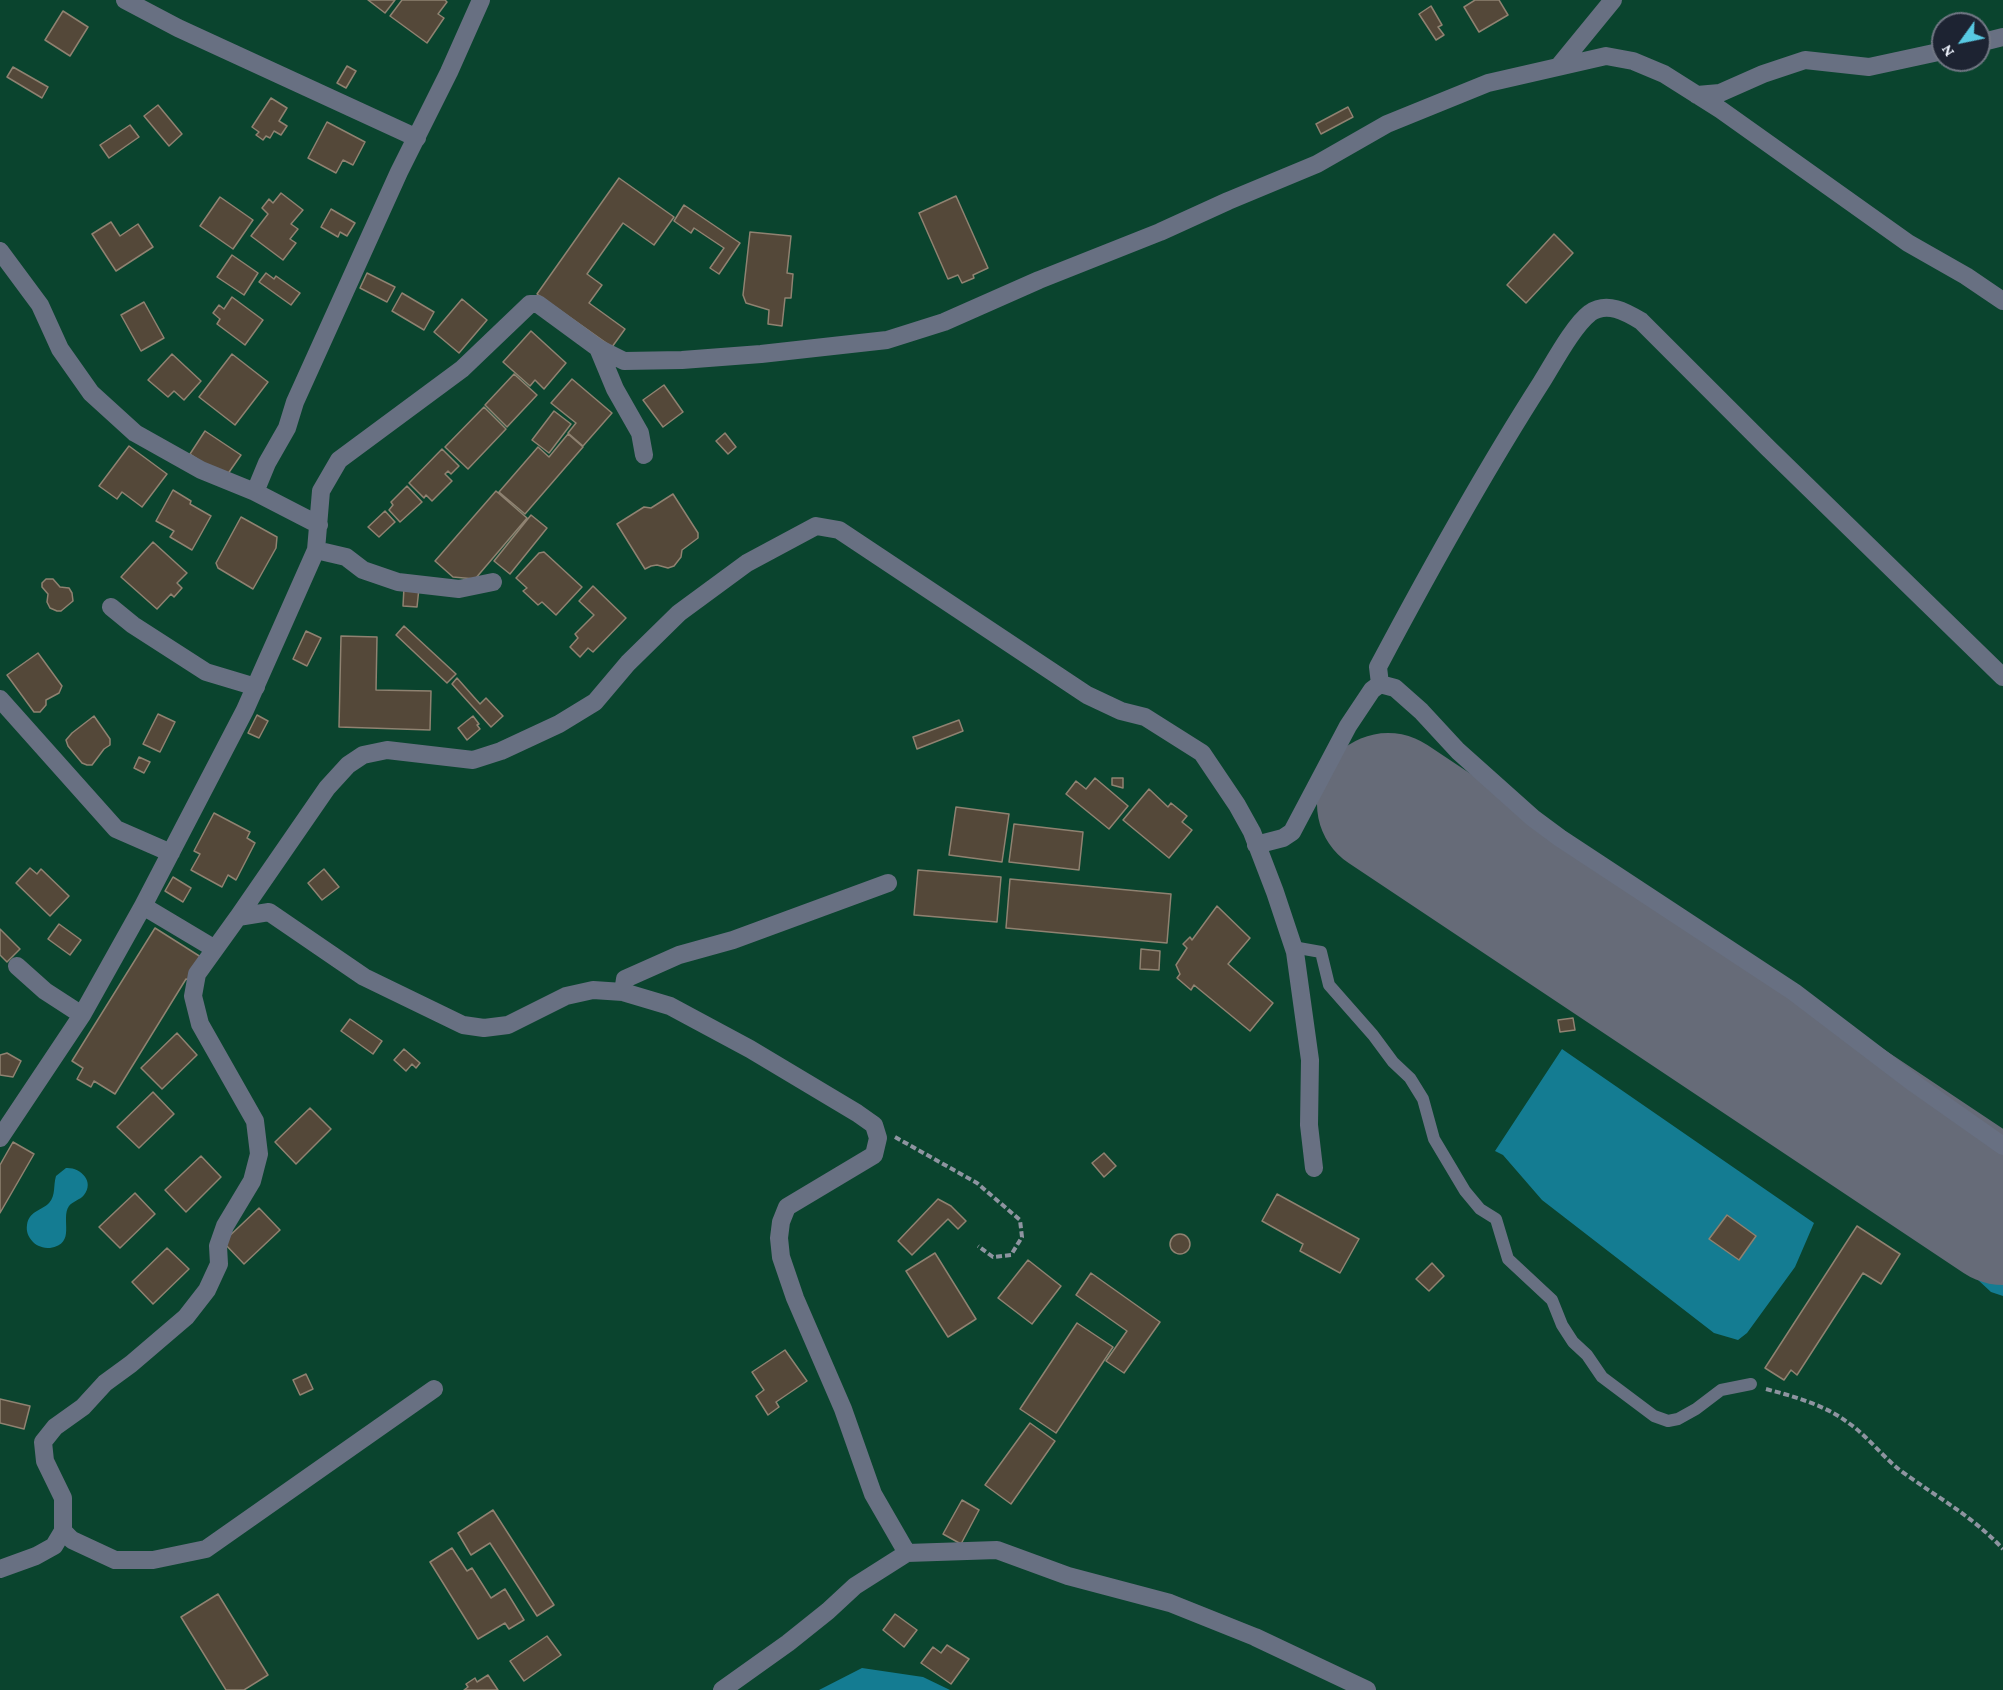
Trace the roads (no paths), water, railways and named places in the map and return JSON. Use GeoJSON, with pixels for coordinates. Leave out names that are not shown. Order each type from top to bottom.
{"type":"FeatureCollection","features":[{"type":"Feature","properties":{"kind":"street"},"geometry":{"type":"LineString","coordinates":[[125,0],[178,28],[417,138]]}},
{"type":"Feature","properties":{"kind":"street"},"geometry":{"type":"LineString","coordinates":[[255,492],[267,463],[287,428],[295,402],[399,172],[449,72],[481,0]]}},
{"type":"Feature","properties":{"kind":"street"},"geometry":{"type":"LineString","coordinates":[[1559,66],[1613,0]]}},
{"type":"Feature","properties":{"kind":"street"},"geometry":{"type":"LineString","coordinates":[[1698,95],[1720,93],[1763,74],[1805,60],[1869,67],[1931,54]]}},
{"type":"Feature","properties":{"kind":"street"},"geometry":{"type":"LineString","coordinates":[[0,1138],[82,1015],[143,906],[256,687],[316,550],[321,491],[339,460],[462,369],[530,304],[538,304],[598,348],[624,361],[682,360],[887,340],[980,308],[1039,280],[1160,232],[1317,164],[1387,124],[1488,83],[1606,56],[1633,61],[1664,74],[1721,110],[1908,243],[1966,276],[2003,301]]}},
{"type":"Feature","properties":{"kind":"street"},"geometry":{"type":"LineString","coordinates":[[0,251],[40,305],[60,349],[91,393],[135,433],[201,470],[255,492],[319,525]]}},
{"type":"Feature","properties":{"kind":"street"},"geometry":{"type":"LineString","coordinates":[[1380,684],[1378,667],[1508,435],[1581,321],[1592,311],[1618,308],[1641,321],[2003,677]]}},
{"type":"Feature","properties":{"kind":"street"},"geometry":{"type":"LineString","coordinates":[[598,348],[615,389],[640,433],[644,455]]}},
{"type":"Feature","properties":{"kind":"street"},"geometry":{"type":"LineString","coordinates":[[0,1569],[36,1556],[54,1546],[63,1531],[63,1498],[45,1461],[43,1442],[54,1427],[83,1407],[105,1383],[186,1317],[207,1290],[219,1264],[218,1246],[225,1226],[252,1181],[259,1154],[255,1121],[200,1024],[193,996],[197,974],[327,788],[348,765],[363,755],[387,750],[473,760],[501,751],[560,724],[595,702],[628,663],[679,613],[747,563],[816,526],[839,530],[1087,695],[1121,711],[1145,717],[1202,753],[1252,832],[1293,947],[1310,1060],[1309,1125],[1314,1168]]}},
{"type":"Feature","properties":{"kind":"street"},"geometry":{"type":"LineString","coordinates":[[316,550],[346,557],[363,570],[398,582],[459,589],[493,582]]}},
{"type":"Feature","properties":{"kind":"street"},"geometry":{"type":"LineString","coordinates":[[111,607],[133,625],[206,672],[256,687]]}},
{"type":"Feature","properties":{"kind":"street"},"geometry":{"type":"LineString","coordinates":[[1256,845],[1283,838],[1292,832],[1348,726],[1372,690],[1380,684]]}},
{"type":"Feature","properties":{"kind":"street"},"geometry":{"type":"LineString","coordinates":[[1380,684],[1395,688],[1421,711],[1458,751],[1533,818],[1794,992],[1915,1084],[2003,1146]]}},
{"type":"Feature","properties":{"kind":"street"},"geometry":{"type":"LineString","coordinates":[[0,699],[116,830],[171,853]]}},
{"type":"Feature","properties":{"kind":"street"},"geometry":{"type":"LineString","coordinates":[[623,992],[625,979],[669,959],[744,936],[888,883]]}},
{"type":"Feature","properties":{"kind":"street"},"geometry":{"type":"LineString","coordinates":[[143,906],[215,949]]}},
{"type":"Feature","properties":{"kind":"street"},"geometry":{"type":"LineString","coordinates":[[238,917],[269,912],[364,977],[463,1025],[484,1028],[508,1025],[566,996],[593,990],[623,992],[670,1006],[750,1049],[874,1125],[878,1138],[874,1155],[787,1207],[781,1222],[779,1238],[781,1257],[795,1298],[843,1409],[873,1494],[907,1553]]}},
{"type":"Feature","properties":{"kind":"street"},"geometry":{"type":"LineString","coordinates":[[17,966],[45,991],[82,1015]]}},
{"type":"Feature","properties":{"kind":"street"},"geometry":{"type":"LineString","coordinates":[[63,1531],[72,1540],[115,1560],[153,1560],[206,1550],[434,1389]]}},
{"type":"Feature","properties":{"kind":"street"},"geometry":{"type":"LineString","coordinates":[[722,1690],[788,1643],[855,1586],[907,1553],[997,1550],[1068,1576],[1170,1603],[1255,1638],[1367,1690]]}},
{"type":"Feature","properties":{"kind":"lane"},"geometry":{"type":"LineString","coordinates":[[1293,947],[1321,952],[1329,985],[1373,1035],[1393,1062],[1410,1078],[1423,1099],[1434,1138],[1465,1191],[1480,1209],[1496,1219],[1508,1259],[1552,1300],[1567,1333],[1587,1355],[1602,1377],[1654,1416],[1668,1421],[1678,1419],[1696,1409],[1721,1390],[1751,1384]]}},
{"type":"Feature","properties":{"kind":"water"},"geometry":{"type":"Polygon","coordinates":[[[1562,1049],[1814,1223],[1795,1267],[1747,1333],[1738,1340],[1714,1333],[1542,1200],[1503,1155],[1495,1151],[1562,1049]]]}},
{"type":"Feature","properties":{"kind":"water"},"geometry":{"type":"Polygon","coordinates":[[[66,1168],[81,1172],[87,1180],[87,1190],[82,1197],[69,1206],[66,1217],[66,1236],[63,1242],[50,1248],[36,1245],[29,1236],[28,1220],[49,1203],[54,1194],[56,1176],[66,1168]]]}},
{"type":"Feature","properties":{"kind":"water"},"geometry":{"type":"Polygon","coordinates":[[[1945,1220],[1950,1221],[2003,1263],[2003,1296],[1991,1292],[1963,1266],[1930,1242],[1931,1233],[1945,1220]]]}},
{"type":"Feature","properties":{"kind":"water"},"geometry":{"type":"Polygon","coordinates":[[[862,1668],[923,1677],[950,1690],[819,1690],[862,1668]]]}}]}
